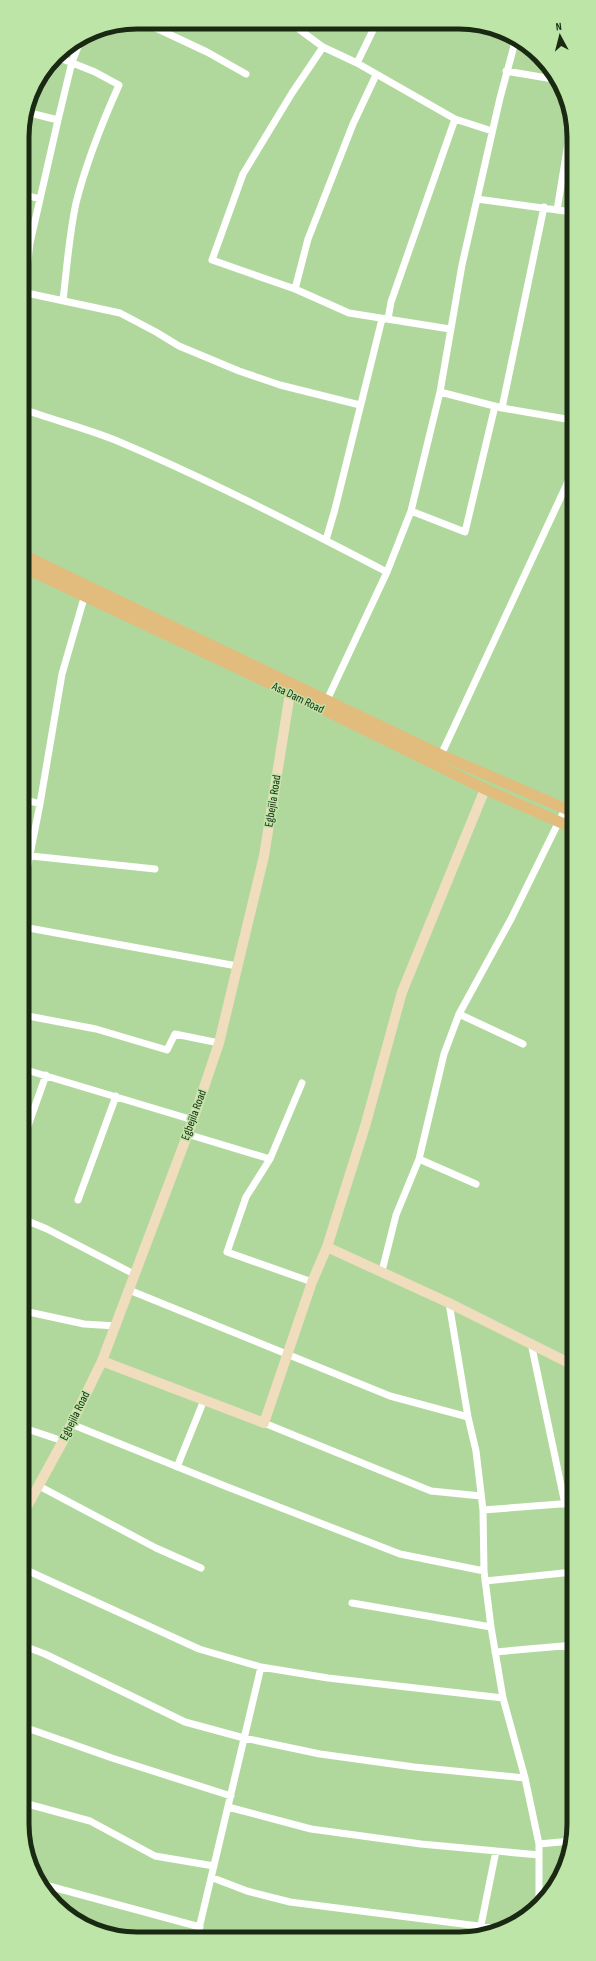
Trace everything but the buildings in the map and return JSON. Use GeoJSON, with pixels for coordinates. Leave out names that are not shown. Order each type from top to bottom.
{"type":"FeatureCollection","features":[{"type":"Feature","properties":{"kind":"main road","name":"Asa Dam Road"},"geometry":{"type":"LineString","coordinates":[[29,558],[440,755],[567,809]]}},
{"type":"Feature","properties":{"kind":"main road","name":"Asa Dam Road"},"geometry":{"type":"LineString","coordinates":[[29,570],[84,598],[290,693],[485,789],[567,825]]}},
{"type":"Feature","properties":{"kind":"street"},"geometry":{"type":"LineString","coordinates":[[158,29],[207,52],[246,74]]}},
{"type":"Feature","properties":{"kind":"street"},"geometry":{"type":"LineString","coordinates":[[357,64],[374,29]]}},
{"type":"Feature","properties":{"kind":"street"},"geometry":{"type":"LineString","coordinates":[[300,30],[323,47],[357,64],[455,119],[492,131]]}},
{"type":"Feature","properties":{"kind":"street"},"geometry":{"type":"LineString","coordinates":[[327,700],[388,572],[411,511],[440,392],[450,329],[477,199],[506,70],[514,43]]}},
{"type":"Feature","properties":{"kind":"street"},"geometry":{"type":"LineString","coordinates":[[29,256],[58,120],[72,62],[78,46]]}},
{"type":"Feature","properties":{"kind":"street"},"geometry":{"type":"LineString","coordinates":[[323,47],[292,93],[244,174],[212,260],[295,289],[349,314],[450,329]]}},
{"type":"Feature","properties":{"kind":"street"},"geometry":{"type":"LineString","coordinates":[[63,59],[119,85],[102,126],[76,202],[69,240],[64,300]]}},
{"type":"Feature","properties":{"kind":"street"},"geometry":{"type":"LineString","coordinates":[[506,70],[550,78]]}},
{"type":"Feature","properties":{"kind":"street"},"geometry":{"type":"LineString","coordinates":[[295,289],[308,239],[353,124],[376,75]]}},
{"type":"Feature","properties":{"kind":"street"},"geometry":{"type":"LineString","coordinates":[[32,114],[58,120]]}},
{"type":"Feature","properties":{"kind":"street"},"geometry":{"type":"LineString","coordinates":[[326,540],[360,405],[385,319],[455,119]]}},
{"type":"Feature","properties":{"kind":"street"},"geometry":{"type":"LineString","coordinates":[[558,210],[567,152]]}},
{"type":"Feature","properties":{"kind":"street"},"geometry":{"type":"LineString","coordinates":[[29,196],[40,199]]}},
{"type":"Feature","properties":{"kind":"street"},"geometry":{"type":"LineString","coordinates":[[477,199],[567,211]]}},
{"type":"Feature","properties":{"kind":"street"},"geometry":{"type":"LineString","coordinates":[[411,511],[465,532],[498,407],[544,207]]}},
{"type":"Feature","properties":{"kind":"street"},"geometry":{"type":"LineString","coordinates":[[29,293],[120,313],[179,346],[239,371],[280,386],[360,405]]}},
{"type":"Feature","properties":{"kind":"street"},"geometry":{"type":"LineString","coordinates":[[440,392],[498,407],[567,419]]}},
{"type":"Feature","properties":{"kind":"street"},"geometry":{"type":"LineString","coordinates":[[29,412],[113,440],[141,452],[326,540],[388,572]]}},
{"type":"Feature","properties":{"kind":"street"},"geometry":{"type":"LineString","coordinates":[[440,755],[567,484]]}},
{"type":"Feature","properties":{"kind":"street"},"geometry":{"type":"LineString","coordinates":[[29,861],[62,674],[84,598]]}},
{"type":"Feature","properties":{"kind":"street","name":"Egbejila Road"},"geometry":{"type":"LineString","coordinates":[[29,1503],[63,1441],[102,1362],[193,1120],[219,1043],[264,856],[290,693]]}},
{"type":"Feature","properties":{"kind":"street"},"geometry":{"type":"LineString","coordinates":[[264,1423],[312,1282],[327,1247],[366,1123],[402,992],[485,789]]}},
{"type":"Feature","properties":{"kind":"street"},"geometry":{"type":"LineString","coordinates":[[29,801],[40,804]]}},
{"type":"Feature","properties":{"kind":"street"},"geometry":{"type":"LineString","coordinates":[[382,1271],[396,1215],[419,1159],[444,1054],[458,1014],[511,918],[560,822],[567,813]]}},
{"type":"Feature","properties":{"kind":"street"},"geometry":{"type":"LineString","coordinates":[[30,856],[155,869]]}},
{"type":"Feature","properties":{"kind":"street"},"geometry":{"type":"LineString","coordinates":[[29,928],[237,966]]}},
{"type":"Feature","properties":{"kind":"street"},"geometry":{"type":"LineString","coordinates":[[458,1014],[523,1044]]}},
{"type":"Feature","properties":{"kind":"street"},"geometry":{"type":"LineString","coordinates":[[29,1016],[96,1029],[167,1050],[175,1034],[219,1043]]}},
{"type":"Feature","properties":{"kind":"street"},"geometry":{"type":"LineString","coordinates":[[29,1071],[193,1120]]}},
{"type":"Feature","properties":{"kind":"street"},"geometry":{"type":"LineString","coordinates":[[29,1123],[46,1075]]}},
{"type":"Feature","properties":{"kind":"street"},"geometry":{"type":"LineString","coordinates":[[302,1083],[270,1159],[246,1197],[227,1252],[312,1282]]}},
{"type":"Feature","properties":{"kind":"street"},"geometry":{"type":"LineString","coordinates":[[78,1200],[116,1096]]}},
{"type":"Feature","properties":{"kind":"street"},"geometry":{"type":"LineString","coordinates":[[187,1134],[270,1159]]}},
{"type":"Feature","properties":{"kind":"street"},"geometry":{"type":"LineString","coordinates":[[419,1159],[476,1184]]}},
{"type":"Feature","properties":{"kind":"street"},"geometry":{"type":"LineString","coordinates":[[29,1221],[134,1274]]}},
{"type":"Feature","properties":{"kind":"street"},"geometry":{"type":"LineString","coordinates":[[327,1247],[449,1303],[567,1362]]}},
{"type":"Feature","properties":{"kind":"street"},"geometry":{"type":"LineString","coordinates":[[128,1290],[287,1353],[390,1396],[468,1417]]}},
{"type":"Feature","properties":{"kind":"street"},"geometry":{"type":"LineString","coordinates":[[449,1303],[468,1417],[476,1451],[483,1510],[484,1571],[491,1628],[503,1698],[526,1778],[539,1844],[539,1896]]}},
{"type":"Feature","properties":{"kind":"street"},"geometry":{"type":"LineString","coordinates":[[29,1314],[84,1324],[116,1326]]}},
{"type":"Feature","properties":{"kind":"street"},"geometry":{"type":"LineString","coordinates":[[531,1343],[564,1504]]}},
{"type":"Feature","properties":{"kind":"street"},"geometry":{"type":"LineString","coordinates":[[102,1362],[264,1423],[431,1491],[481,1496]]}},
{"type":"Feature","properties":{"kind":"street"},"geometry":{"type":"LineString","coordinates":[[177,1467],[204,1400]]}},
{"type":"Feature","properties":{"kind":"street"},"geometry":{"type":"LineString","coordinates":[[71,1424],[400,1554],[484,1571]]}},
{"type":"Feature","properties":{"kind":"street"},"geometry":{"type":"LineString","coordinates":[[29,1430],[63,1441]]}},
{"type":"Feature","properties":{"kind":"street"},"geometry":{"type":"LineString","coordinates":[[38,1486],[156,1548],[201,1568]]}},
{"type":"Feature","properties":{"kind":"street"},"geometry":{"type":"LineString","coordinates":[[483,1510],[567,1504]]}},
{"type":"Feature","properties":{"kind":"street"},"geometry":{"type":"LineString","coordinates":[[29,1571],[199,1649],[261,1667],[328,1678],[503,1698]]}},
{"type":"Feature","properties":{"kind":"street"},"geometry":{"type":"LineString","coordinates":[[485,1581],[567,1573]]}},
{"type":"Feature","properties":{"kind":"street"},"geometry":{"type":"LineString","coordinates":[[352,1603],[491,1628]]}},
{"type":"Feature","properties":{"kind":"street"},"geometry":{"type":"LineString","coordinates":[[495,1652],[567,1645]]}},
{"type":"Feature","properties":{"kind":"street"},"geometry":{"type":"LineString","coordinates":[[29,1648],[45,1654],[185,1722],[244,1738],[320,1754],[414,1767],[526,1778]]}},
{"type":"Feature","properties":{"kind":"street"},"geometry":{"type":"LineString","coordinates":[[198,1932],[213,1878],[214,1866],[261,1667]]}},
{"type":"Feature","properties":{"kind":"street"},"geometry":{"type":"LineString","coordinates":[[29,1729],[112,1758],[231,1796]]}},
{"type":"Feature","properties":{"kind":"street"},"geometry":{"type":"LineString","coordinates":[[29,1804],[90,1821],[155,1856],[214,1866]]}},
{"type":"Feature","properties":{"kind":"street"},"geometry":{"type":"LineString","coordinates":[[228,1807],[311,1829],[421,1844],[539,1855]]}},
{"type":"Feature","properties":{"kind":"street"},"geometry":{"type":"LineString","coordinates":[[539,1844],[565,1842]]}},
{"type":"Feature","properties":{"kind":"street"},"geometry":{"type":"LineString","coordinates":[[481,1925],[496,1851]]}},
{"type":"Feature","properties":{"kind":"street"},"geometry":{"type":"LineString","coordinates":[[213,1878],[247,1891],[290,1902],[491,1927]]}},
{"type":"Feature","properties":{"kind":"street"},"geometry":{"type":"LineString","coordinates":[[49,1886],[200,1927]]}}]}
